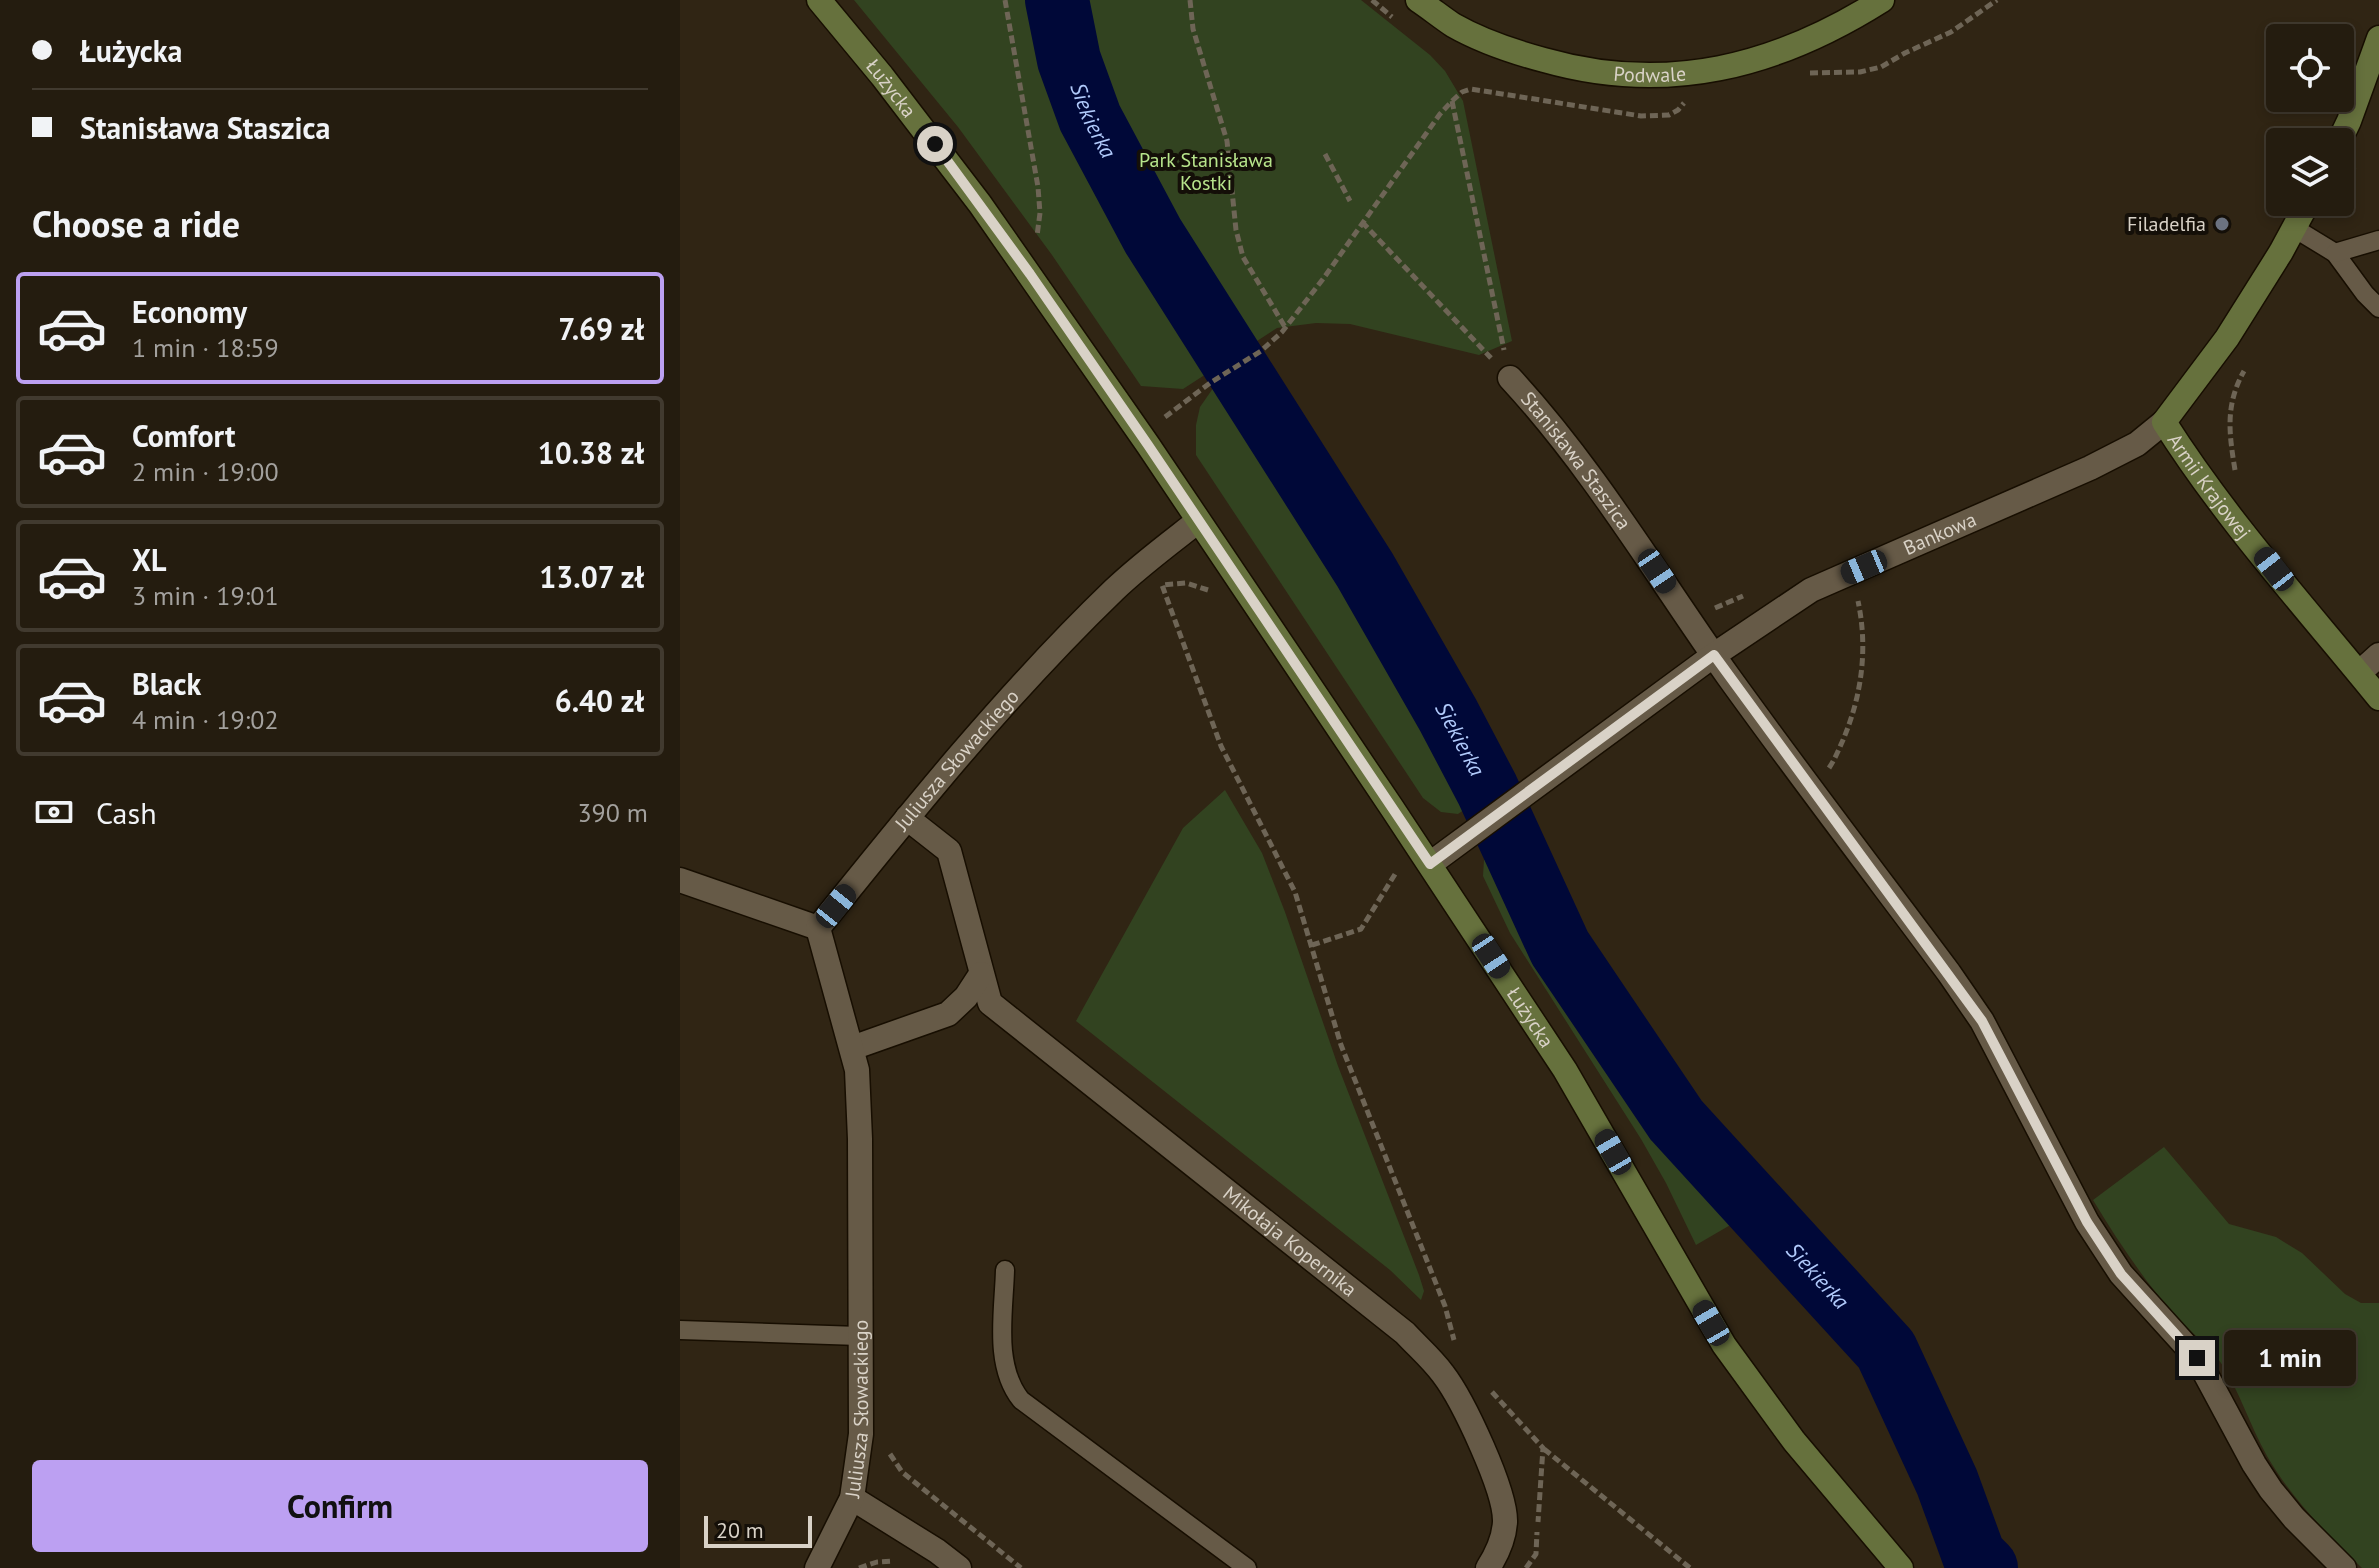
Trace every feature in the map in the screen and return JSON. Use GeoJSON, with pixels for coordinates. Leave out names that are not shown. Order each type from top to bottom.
{"type":"FeatureCollection","features":[{"type":"Feature","properties":{"kind":"street","name":"Łużycka"},"geometry":{"type":"LineString","coordinates":[[819,0],[980,204],[1430,864],[1565,1070],[1724,1345],[1794,1441],[1901,1568]]}},
{"type":"Feature","properties":{"kind":"street","name":"Podwale"},"geometry":{"type":"LineString","coordinates":[[1418,0],[1455,25],[1512,51],[1584,70],[1627,76],[1691,74],[1746,63],[1796,46],[1857,7],[1882,0]]}},
{"type":"Feature","properties":{"kind":"street"},"geometry":{"type":"LineString","coordinates":[[2346,128],[2379,38]]}},
{"type":"Feature","properties":{"kind":"street","name":"Bankowa"},"geometry":{"type":"LineString","coordinates":[[1430,864],[1714,655],[1811,590],[2090,468],[2137,444],[2164,422],[2227,338],[2300,216]]}},
{"type":"Feature","properties":{"kind":"street","name":"Stanisława Staszica"},"geometry":{"type":"LineString","coordinates":[[1510,378],[1627,526],[1714,655],[1949,973],[1982,1021],[2087,1222],[2121,1274],[2197,1358],[2271,1490],[2344,1568]]}},
{"type":"Feature","properties":{"kind":"street","name":"Armii Krajowej"},"geometry":{"type":"LineString","coordinates":[[2164,422],[2231,515],[2379,698]]}},
{"type":"Feature","properties":{"kind":"street","name":"Juliusza Słowackiego"},"geometry":{"type":"LineString","coordinates":[[817,1568],[852,1498],[861,1434],[857,1070],[818,928],[974,737],[1026,680],[1115,589],[1198,521]]}},
{"type":"Feature","properties":{"kind":"street"},"geometry":{"type":"LineString","coordinates":[[2359,673],[2379,655]]}},
{"type":"Feature","properties":{"kind":"street","name":"Mikołaja Kopernika"},"geometry":{"type":"LineString","coordinates":[[907,818],[949,851],[990,1003],[1405,1333],[1444,1375],[1461,1403],[1504,1509],[1503,1538],[1488,1568]]}},
{"type":"Feature","properties":{"kind":"street"},"geometry":{"type":"LineString","coordinates":[[680,880],[818,928]]}},
{"type":"Feature","properties":{"kind":"street"},"geometry":{"type":"LineString","coordinates":[[852,1048],[948,1014],[966,997],[981,974]]}},
{"type":"Feature","properties":{"kind":"street"},"geometry":{"type":"LineString","coordinates":[[852,1498],[959,1568]]}},
{"type":"Feature","properties":{"kind":"lane"},"geometry":{"type":"LineString","coordinates":[[2294,228],[2335,253],[2379,308]]}},
{"type":"Feature","properties":{"kind":"lane"},"geometry":{"type":"LineString","coordinates":[[2335,253],[2379,240]]}},
{"type":"Feature","properties":{"kind":"lane"},"geometry":{"type":"LineString","coordinates":[[1005,1270],[1003,1349],[1008,1378],[1015,1393],[1247,1568]]}},
{"type":"Feature","properties":{"kind":"lane"},"geometry":{"type":"LineString","coordinates":[[680,1330],[859,1336]]}},
{"type":"Feature","properties":{"kind":"path"},"geometry":{"type":"LineString","coordinates":[[1005,0],[1038,187],[1040,213],[1036,240]]}},
{"type":"Feature","properties":{"kind":"path"},"geometry":{"type":"LineString","coordinates":[[1190,0],[1193,29],[1227,141],[1236,230],[1243,257],[1285,327]]}},
{"type":"Feature","properties":{"kind":"path"},"geometry":{"type":"LineString","coordinates":[[1807,73],[1860,72],[1881,67],[1951,32],[1997,0]]}},
{"type":"Feature","properties":{"kind":"path"},"geometry":{"type":"LineString","coordinates":[[1160,420],[1261,351],[1285,327],[1318,286],[1440,114],[1462,92],[1471,89],[1641,116],[1656,117],[1678,110]]}},
{"type":"Feature","properties":{"kind":"path"},"geometry":{"type":"LineString","coordinates":[[1452,101],[1510,378]]}},
{"type":"Feature","properties":{"kind":"path"},"geometry":{"type":"LineString","coordinates":[[1325,154],[1350,201]]}},
{"type":"Feature","properties":{"kind":"path"},"geometry":{"type":"LineString","coordinates":[[1362,222],[1510,378]]}},
{"type":"Feature","properties":{"kind":"path"},"geometry":{"type":"LineString","coordinates":[[2238,479],[2234,468],[2229,414],[2236,384],[2248,363]]}},
{"type":"Feature","properties":{"kind":"path"},"geometry":{"type":"LineString","coordinates":[[1214,594],[1203,586],[1186,583],[1162,585],[1221,746],[1295,892],[1334,1026],[1445,1306],[1457,1354]]}},
{"type":"Feature","properties":{"kind":"path"},"geometry":{"type":"LineString","coordinates":[[1810,787],[1832,765],[1853,717],[1861,684],[1864,646],[1857,596]]}},
{"type":"Feature","properties":{"kind":"path"},"geometry":{"type":"LineString","coordinates":[[1312,945],[1361,929],[1399,868],[1407,879]]}},
{"type":"Feature","properties":{"kind":"path"},"geometry":{"type":"LineString","coordinates":[[888,1445],[893,1461],[902,1472],[1021,1568]]}},
{"type":"Feature","properties":{"kind":"path"},"geometry":{"type":"LineString","coordinates":[[1543,1448],[1690,1568]]}},
{"type":"Feature","properties":{"kind":"path"},"geometry":{"type":"LineString","coordinates":[[859,1568],[877,1562],[898,1561]]}},
{"type":"Feature","properties":{"kind":"green space","name":"Park Stanisława Kostki"},"geometry":{"type":"Polygon","coordinates":[[[854,0],[1361,0],[1430,55],[1445,71],[1463,101],[1512,341],[1479,355],[1350,324],[1316,323],[1277,328],[1183,389],[1141,386],[1052,255],[958,127],[854,0]]]}},
{"type":"Feature","properties":{"kind":"green space"},"geometry":{"type":"Polygon","coordinates":[[[1216,384],[1471,805],[1458,814],[1441,812],[1423,798],[1196,455],[1196,425],[1200,407],[1216,384]]]}},
{"type":"Feature","properties":{"kind":"green space"},"geometry":{"type":"Polygon","coordinates":[[[1225,790],[1262,853],[1285,912],[1338,1066],[1419,1275],[1424,1291],[1421,1300],[1390,1270],[1076,1021],[1183,828],[1225,790]]]}},
{"type":"Feature","properties":{"kind":"green space"},"geometry":{"type":"Polygon","coordinates":[[[1496,850],[1549,949],[1633,1080],[1682,1143],[1751,1213],[1696,1245],[1641,1139],[1510,933],[1483,876],[1484,860],[1496,850]]]}},
{"type":"Feature","properties":{"kind":"green space"},"geometry":{"type":"Polygon","coordinates":[[[2164,1147],[2229,1224],[2276,1237],[2302,1253],[2345,1294],[2361,1303],[2379,1303],[2379,1568],[2362,1568],[2287,1487],[2267,1456],[2221,1363],[2159,1297],[2093,1200],[2164,1147]]]}},
{"type":"Feature","properties":{"kind":"waterway","name":"Siekierka"},"geometry":{"type":"LineString","coordinates":[[1057,0],[1069,60],[1090,118],[1153,236],[1365,570],[1448,715],[1487,789],[1560,948],[1676,1120],[1886,1350],[1947,1482],[1974,1556],[1986,1568]]}},
{"type":"Feature","properties":{"kind":"place","name":"Filadelfia"},"geometry":{"type":"Point","coordinates":[2222,224]}},
{"type":"Feature","properties":{"kind":"route"},"geometry":{"type":"LineString","coordinates":[[935,144],[1030,274],[1148,445],[1430,864],[1714,655],[1982,1021],[2087,1222],[2121,1274],[2197,1358]]}}]}
